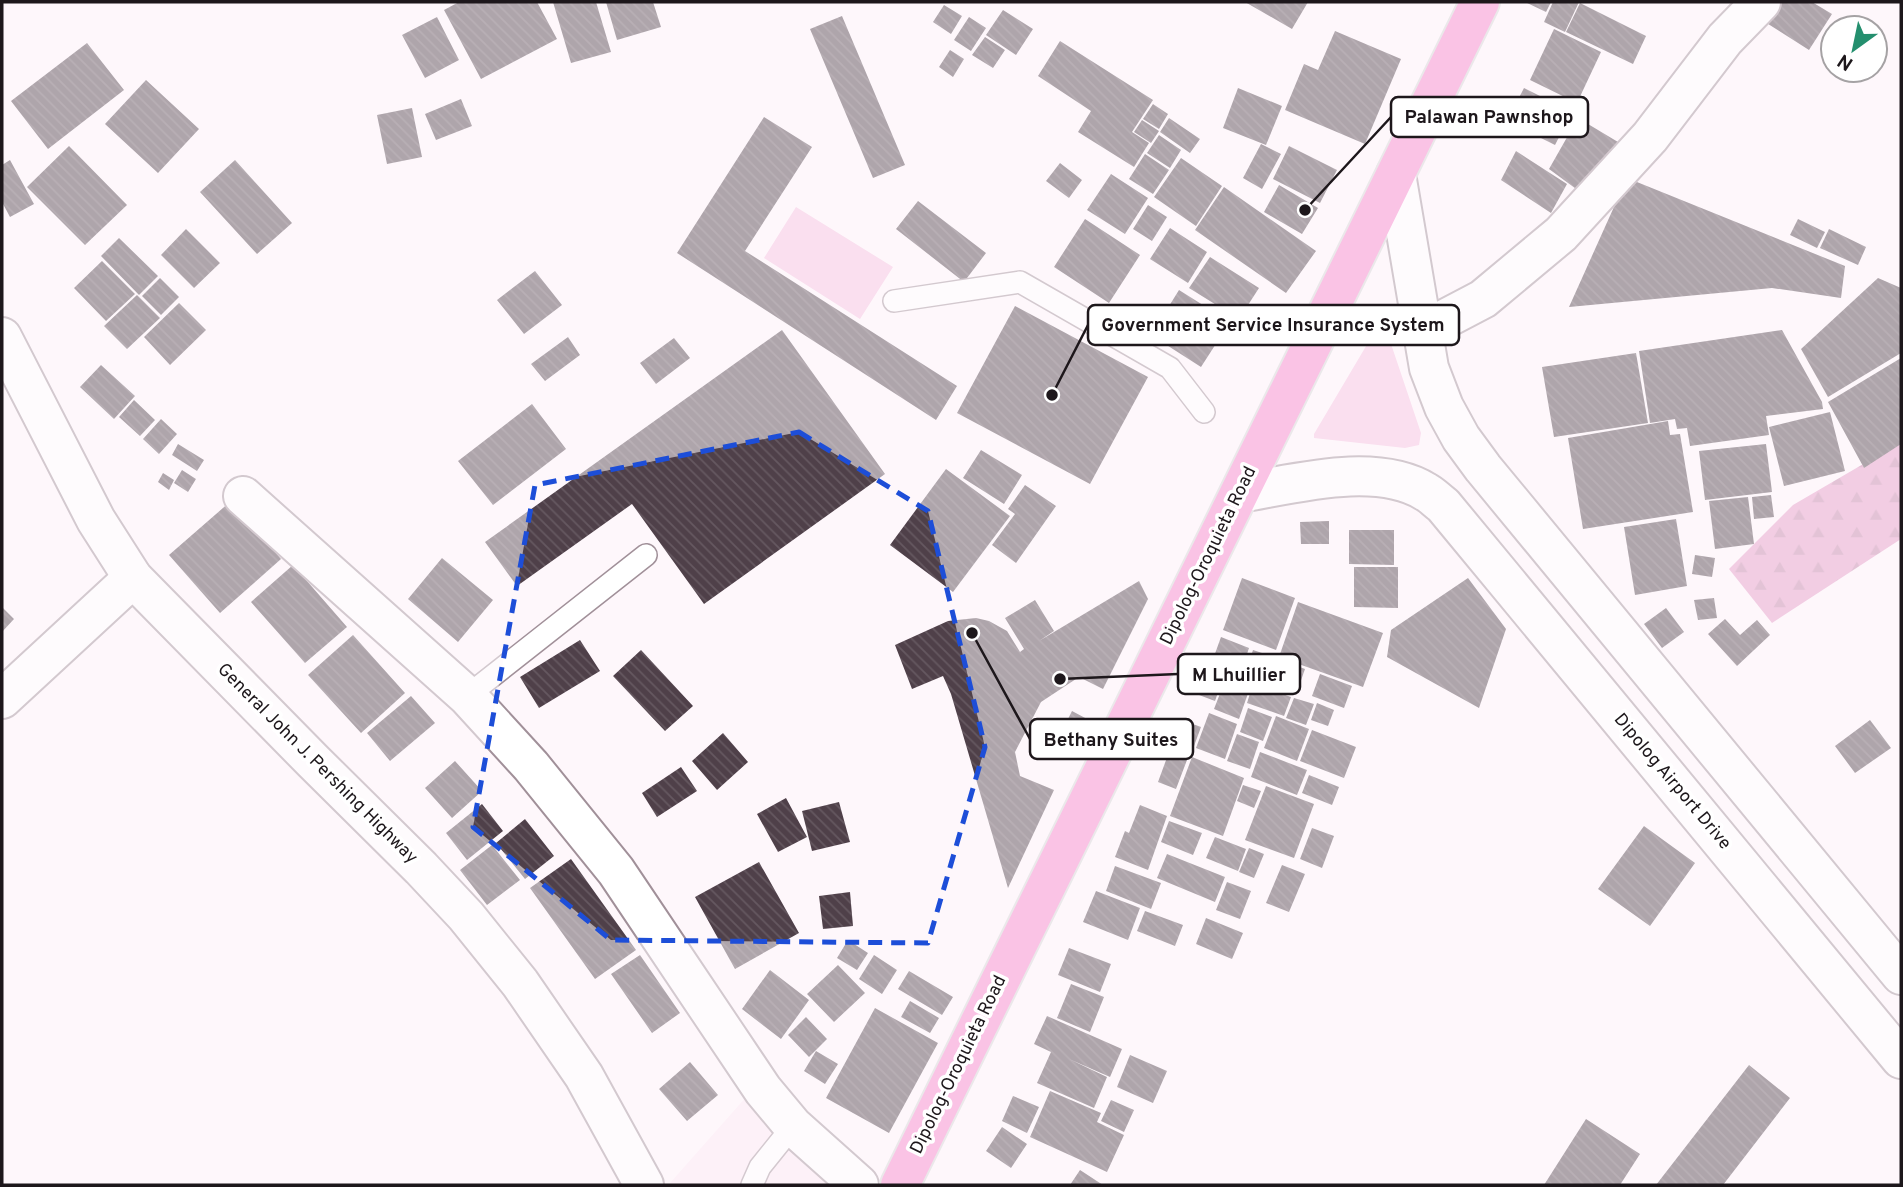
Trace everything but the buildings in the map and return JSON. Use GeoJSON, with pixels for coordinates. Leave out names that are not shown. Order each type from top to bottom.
{"type":"FeatureCollection","features":[{"type":"Feature","properties":{"kind":"highway","name":"Dipolog-Oroquieta Road"},"geometry":{"type":"LineString","coordinates":[[900,1185],[1480,2]]}},
{"type":"Feature","properties":{"kind":"main road"},"geometry":{"type":"LineString","coordinates":[[1422,331],[1483,299],[1561,234],[1650,137],[1724,39],[1761,2]]}},
{"type":"Feature","properties":{"kind":"main road"},"geometry":{"type":"LineString","coordinates":[[1396,174],[1429,368],[1444,407],[1461,438],[1901,975]]}},
{"type":"Feature","properties":{"kind":"main road","name":"General John J. Pershing Highway"},"geometry":{"type":"LineString","coordinates":[[2,337],[96,520],[133,578],[466,916],[520,983],[584,1076],[644,1185]]}},
{"type":"Feature","properties":{"kind":"main road"},"geometry":{"type":"LineString","coordinates":[[1443,505],[1483,468]]}},
{"type":"Feature","properties":{"kind":"main road","name":"Dipolog Airport Drive"},"geometry":{"type":"LineString","coordinates":[[1240,493],[1330,477],[1367,476],[1399,480],[1426,491],[1443,505],[1901,1059]]}},
{"type":"Feature","properties":{"kind":"main road"},"geometry":{"type":"LineString","coordinates":[[243,496],[467,696],[530,765],[604,855],[763,1090],[793,1126],[859,1185]]}},
{"type":"Feature","properties":{"kind":"main road"},"geometry":{"type":"LineString","coordinates":[[2,699],[133,578]]}},
{"type":"Feature","properties":{"kind":"lane"},"geometry":{"type":"LineString","coordinates":[[894,301],[1020,282],[1170,368],[1204,412]]}},
{"type":"Feature","properties":{"kind":"lane"},"geometry":{"type":"LineString","coordinates":[[467,696],[646,555]]}},
{"type":"Feature","properties":{"kind":"lane"},"geometry":{"type":"LineString","coordinates":[[752,1185],[760,1167],[793,1126]]}},
{"type":"Feature","properties":{"kind":"highlighted area"},"geometry":{"type":"Polygon","coordinates":[[[799,432],[928,511],[985,747],[928,943],[611,940],[473,827],[535,485],[799,432]]]}},
{"type":"Feature","properties":{"kind":"shaded area"},"geometry":{"type":"Polygon","coordinates":[[[796,207],[893,267],[860,319],[764,258],[796,207]]]}},
{"type":"Feature","properties":{"kind":"shaded area"},"geometry":{"type":"Polygon","coordinates":[[[1381,326],[1387,332],[1421,433],[1419,445],[1405,448],[1314,438],[1375,331],[1381,326]]]}},
{"type":"Feature","properties":{"kind":"shaded area"},"geometry":{"type":"Polygon","coordinates":[[[747,1096],[834,1185],[671,1185],[747,1096]]]}},
{"type":"Feature","properties":{"kind":"green space"},"geometry":{"type":"Polygon","coordinates":[[[1901,442],[1901,539],[1772,623],[1729,569],[1793,505],[1901,442]]]}},
{"type":"Feature","properties":{"kind":"place","name":"Palawan Pawnshop"},"geometry":{"type":"Point","coordinates":[1305,210]}},
{"type":"Feature","properties":{"kind":"place","name":"Government Service Insurance System"},"geometry":{"type":"Point","coordinates":[1052,395]}},
{"type":"Feature","properties":{"kind":"place","name":"Bethany Suites"},"geometry":{"type":"Point","coordinates":[972,633]}},
{"type":"Feature","properties":{"kind":"place","name":"M Lhuillier"},"geometry":{"type":"Point","coordinates":[1060,679]}}]}
